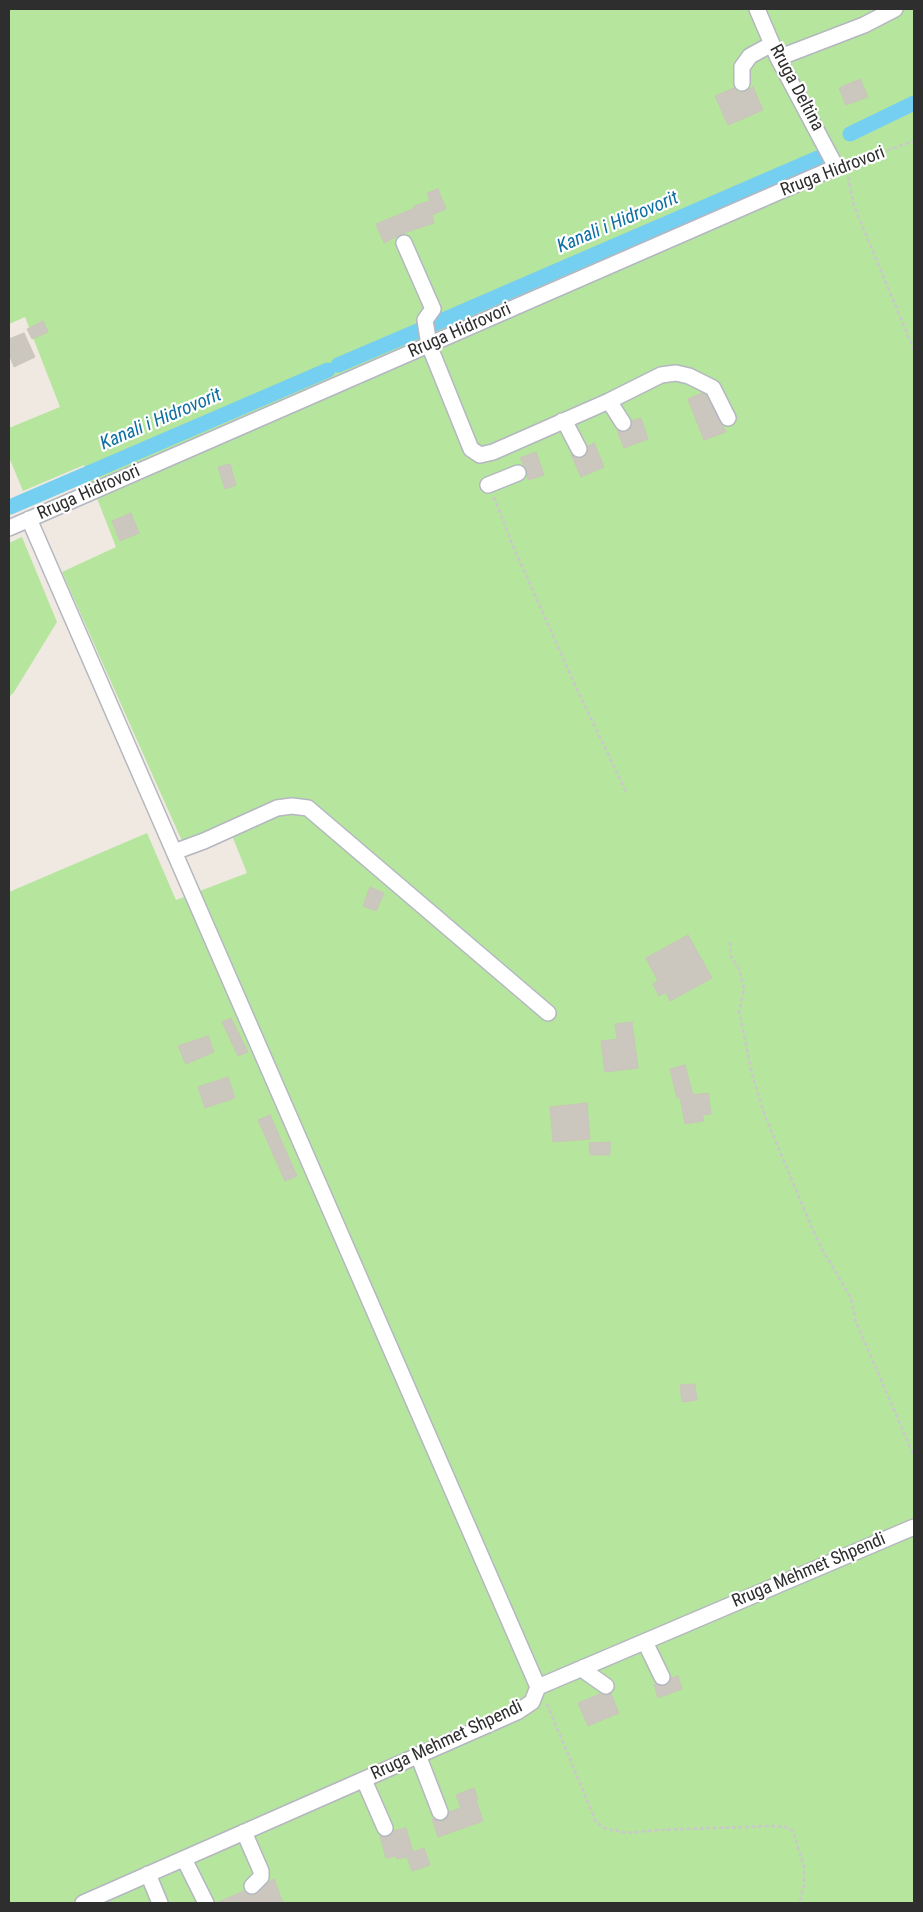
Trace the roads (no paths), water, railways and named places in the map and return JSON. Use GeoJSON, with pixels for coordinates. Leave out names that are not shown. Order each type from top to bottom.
{"type":"FeatureCollection","features":[{"type":"Feature","properties":{"kind":"street","name":"Rruga Deltina"},"geometry":{"type":"LineString","coordinates":[[757,9],[775,51],[842,166]]}},
{"type":"Feature","properties":{"kind":"street"},"geometry":{"type":"LineString","coordinates":[[742,83],[742,67],[750,56],[807,48],[894,9]]}},
{"type":"Feature","properties":{"kind":"street","name":"Rruga Hidrovori"},"geometry":{"type":"LineString","coordinates":[[9,528],[842,166]]}},
{"type":"Feature","properties":{"kind":"street"},"geometry":{"type":"LineString","coordinates":[[404,244],[433,308],[425,320],[429,345],[471,449],[480,455],[493,452],[610,401],[661,375],[676,373],[689,376],[713,388],[728,418]]}},
{"type":"Feature","properties":{"kind":"street"},"geometry":{"type":"LineString","coordinates":[[610,401],[624,423]]}},
{"type":"Feature","properties":{"kind":"street"},"geometry":{"type":"LineString","coordinates":[[562,421],[567,426],[579,449]]}},
{"type":"Feature","properties":{"kind":"street"},"geometry":{"type":"LineString","coordinates":[[488,485],[518,473]]}},
{"type":"Feature","properties":{"kind":"street"},"geometry":{"type":"LineString","coordinates":[[29,519],[538,1687]]}},
{"type":"Feature","properties":{"kind":"street"},"geometry":{"type":"LineString","coordinates":[[174,852],[204,841],[277,808],[292,806],[308,808],[489,965],[548,1013]]}},
{"type":"Feature","properties":{"kind":"street","name":"Rruga Mehmet Shpendi"},"geometry":{"type":"LineString","coordinates":[[83,1903],[517,1712],[532,1702],[538,1687],[914,1527]]}},
{"type":"Feature","properties":{"kind":"street"},"geometry":{"type":"LineString","coordinates":[[645,1642],[662,1677]]}},
{"type":"Feature","properties":{"kind":"street"},"geometry":{"type":"LineString","coordinates":[[584,1667],[586,1672],[606,1686]]}},
{"type":"Feature","properties":{"kind":"street"},"geometry":{"type":"LineString","coordinates":[[418,1756],[440,1812]]}},
{"type":"Feature","properties":{"kind":"street"},"geometry":{"type":"LineString","coordinates":[[364,1780],[385,1828]]}},
{"type":"Feature","properties":{"kind":"street"},"geometry":{"type":"LineString","coordinates":[[244,1832],[261,1871],[261,1877],[252,1886]]}},
{"type":"Feature","properties":{"kind":"street"},"geometry":{"type":"LineString","coordinates":[[184,1859],[206,1903]]}},
{"type":"Feature","properties":{"kind":"street"},"geometry":{"type":"LineString","coordinates":[[148,1874],[160,1903]]}},
{"type":"Feature","properties":{"kind":"waterway","name":"Kanali i Hidrovorit"},"geometry":{"type":"LineString","coordinates":[[850,134],[914,103]]}},
{"type":"Feature","properties":{"kind":"waterway","name":"Kanali i Hidrovorit"},"geometry":{"type":"LineString","coordinates":[[434,324],[818,158]]}},
{"type":"Feature","properties":{"kind":"waterway","name":"Kanali i Hidrovorit"},"geometry":{"type":"LineString","coordinates":[[338,365],[420,330]]}},
{"type":"Feature","properties":{"kind":"waterway","name":"Kanali i Hidrovorit"},"geometry":{"type":"LineString","coordinates":[[10,507],[328,370]]}}]}
